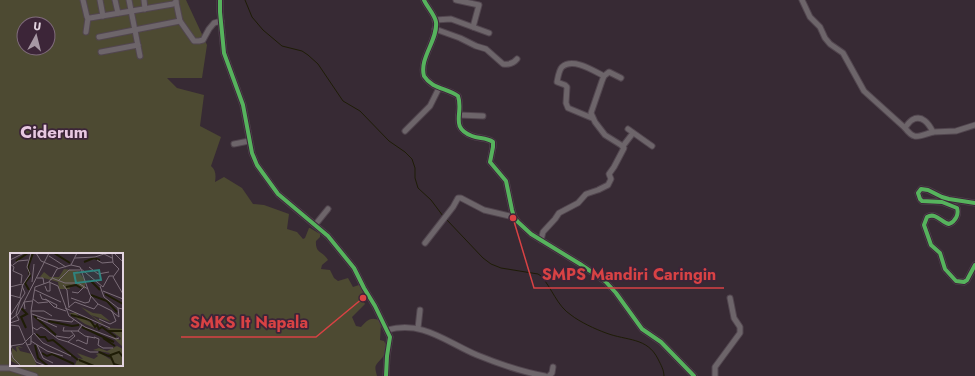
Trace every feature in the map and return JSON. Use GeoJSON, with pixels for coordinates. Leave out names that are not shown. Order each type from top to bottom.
{"type":"FeatureCollection","features":[{"type":"Feature","properties":{"kind":"street"},"geometry":{"type":"LineString","coordinates":[[83,0],[88,18],[86,32]]}},
{"type":"Feature","properties":{"kind":"street"},"geometry":{"type":"LineString","coordinates":[[100,0],[103,16]]}},
{"type":"Feature","properties":{"kind":"street"},"geometry":{"type":"LineString","coordinates":[[116,0],[118,13]]}},
{"type":"Feature","properties":{"kind":"street"},"geometry":{"type":"LineString","coordinates":[[129,0],[140,56]]}},
{"type":"Feature","properties":{"kind":"street"},"geometry":{"type":"LineString","coordinates":[[144,0],[146,9]]}},
{"type":"Feature","properties":{"kind":"street"},"geometry":{"type":"LineString","coordinates":[[160,0],[160,6]]}},
{"type":"Feature","properties":{"kind":"street"},"geometry":{"type":"LineString","coordinates":[[220,0],[224,53],[243,105],[249,141],[257,165],[281,197],[328,236],[354,268],[387,330],[390,340],[387,356],[386,376]]}},
{"type":"Feature","properties":{"kind":"street"},"geometry":{"type":"LineString","coordinates":[[424,0],[435,20],[435,29],[423,71],[425,79],[439,88],[458,96],[460,103],[459,126],[462,131],[473,137],[488,139],[493,142],[490,162],[506,181],[514,217]]}},
{"type":"Feature","properties":{"kind":"street"},"geometry":{"type":"LineString","coordinates":[[456,0],[480,5],[473,27]]}},
{"type":"Feature","properties":{"kind":"street"},"geometry":{"type":"LineString","coordinates":[[802,0],[810,17],[820,26],[825,38],[830,44],[843,53],[864,91],[911,135],[914,136],[933,132],[956,131],[975,125]]}},
{"type":"Feature","properties":{"kind":"street"},"geometry":{"type":"LineString","coordinates":[[88,18],[173,4],[176,1],[180,21],[192,38],[196,41],[203,40],[212,26],[221,23]]}},
{"type":"Feature","properties":{"kind":"street"},"geometry":{"type":"LineString","coordinates":[[435,20],[451,19],[489,33]]}},
{"type":"Feature","properties":{"kind":"street"},"geometry":{"type":"LineString","coordinates":[[99,37],[180,21]]}},
{"type":"Feature","properties":{"kind":"street"},"geometry":{"type":"LineString","coordinates":[[435,29],[450,33],[476,46],[486,49],[503,64],[513,63],[517,59]]}},
{"type":"Feature","properties":{"kind":"street"},"geometry":{"type":"LineString","coordinates":[[101,52],[138,45]]}},
{"type":"Feature","properties":{"kind":"street"},"geometry":{"type":"LineString","coordinates":[[604,76],[579,64],[565,65],[559,72],[557,82],[567,87],[566,103],[568,108],[592,118],[605,135],[623,146]]}},
{"type":"Feature","properties":{"kind":"street"},"geometry":{"type":"LineString","coordinates":[[592,118],[591,110],[604,76],[609,72],[621,78]]}},
{"type":"Feature","properties":{"kind":"street"},"geometry":{"type":"LineString","coordinates":[[405,131],[430,106],[439,88]]}},
{"type":"Feature","properties":{"kind":"street"},"geometry":{"type":"LineString","coordinates":[[459,115],[484,116]]}},
{"type":"Feature","properties":{"kind":"street"},"geometry":{"type":"LineString","coordinates":[[905,128],[913,120],[920,118],[926,121],[933,132]]}},
{"type":"Feature","properties":{"kind":"street"},"geometry":{"type":"LineString","coordinates":[[628,129],[652,146]]}},
{"type":"Feature","properties":{"kind":"street"},"geometry":{"type":"LineString","coordinates":[[541,240],[543,232],[559,213],[578,203],[586,194],[600,190],[609,183],[611,179],[609,174],[623,151],[623,146],[633,133]]}},
{"type":"Feature","properties":{"kind":"street"},"geometry":{"type":"LineString","coordinates":[[234,144],[249,141]]}},
{"type":"Feature","properties":{"kind":"street"},"geometry":{"type":"LineString","coordinates":[[975,203],[942,198],[928,190],[921,189],[918,193],[922,202],[942,202],[957,208],[958,211],[956,218],[949,224],[933,215],[927,217],[925,221],[925,230],[931,245],[940,253],[945,269],[956,280],[964,282],[967,280],[975,265]]}},
{"type":"Feature","properties":{"kind":"street"},"geometry":{"type":"LineString","coordinates":[[425,243],[453,207],[458,198],[461,198],[484,210],[514,217],[525,228],[541,240],[605,281],[616,293],[642,330],[662,342],[694,376]]}},
{"type":"Feature","properties":{"kind":"street"},"geometry":{"type":"LineString","coordinates":[[315,225],[328,209]]}},
{"type":"Feature","properties":{"kind":"street"},"geometry":{"type":"LineString","coordinates":[[715,376],[715,367],[740,333],[740,327],[734,318],[730,298]]}},
{"type":"Feature","properties":{"kind":"street"},"geometry":{"type":"LineString","coordinates":[[418,328],[420,310]]}},
{"type":"Feature","properties":{"kind":"street"},"geometry":{"type":"LineString","coordinates":[[387,330],[418,328],[433,333],[489,360],[524,372],[545,376]]}},
{"type":"Feature","properties":{"kind":"street"},"geometry":{"type":"LineString","coordinates":[[549,376],[553,367]]}},
{"type":"Feature","properties":{"kind":"street"},"geometry":{"type":"LineString","coordinates":[[0,368],[10,368],[35,376]]}},
{"type":"Feature","properties":{"kind":"shaded area"},"geometry":{"type":"Polygon","coordinates":[[[0,0],[186,0],[207,45],[202,78],[167,78],[177,88],[204,95],[200,126],[221,137],[211,166],[215,173],[215,182],[224,177],[242,188],[253,204],[264,205],[289,214],[287,229],[297,232],[303,239],[305,238],[309,228],[320,234],[320,237],[316,241],[316,245],[318,250],[328,260],[322,265],[321,269],[330,270],[334,278],[338,281],[348,278],[353,287],[359,285],[363,288],[362,298],[365,304],[352,317],[356,326],[361,327],[372,319],[380,321],[380,340],[384,341],[386,345],[384,355],[377,364],[377,376],[0,376],[0,0]]]}},
{"type":"Feature","properties":{"kind":"waterway"},"geometry":{"type":"LineString","coordinates":[[245,0],[252,17],[263,30],[282,46],[302,51],[308,55],[318,64],[343,101],[360,111],[389,141],[412,159],[418,188],[431,200],[443,216]]}},
{"type":"Feature","properties":{"kind":"waterway"},"geometry":{"type":"LineString","coordinates":[[447,220],[483,258],[491,264],[501,268],[538,274],[541,276],[562,307],[579,320],[614,336],[636,341],[648,347],[658,359],[664,376]]}},
{"type":"Feature","properties":{"kind":"cycle path"},"geometry":{"type":"LineString","coordinates":[[220,0],[224,53],[243,105],[252,153],[257,165],[278,194],[328,236],[354,268],[390,337],[386,376]]}},
{"type":"Feature","properties":{"kind":"cycle path"},"geometry":{"type":"LineString","coordinates":[[424,0],[436,22],[434,36],[424,62],[424,76],[435,86],[458,96],[459,124],[465,132],[475,137],[488,139],[493,142],[490,162],[506,181],[514,217],[531,234],[605,281],[616,293],[642,329],[661,342],[694,376]]}},
{"type":"Feature","properties":{"kind":"cycle path"},"geometry":{"type":"LineString","coordinates":[[975,203],[949,199],[928,190],[921,189],[918,193],[922,201],[942,202],[957,208],[958,213],[949,224],[936,216],[930,216],[927,217],[924,225],[931,245],[940,253],[945,269],[956,281],[964,282],[967,280],[975,265]]}},
{"type":"Feature","properties":{"kind":"place","name":"SMPS Mandiri Caringin"},"geometry":{"type":"Point","coordinates":[513,218]}},
{"type":"Feature","properties":{"kind":"place","name":"SMKS It Napala"},"geometry":{"type":"Point","coordinates":[363,298]}},
{"type":"Feature","properties":{"kind":"district","name":"Ciderum"},"geometry":{"type":"Point","coordinates":[54,132]}}]}
